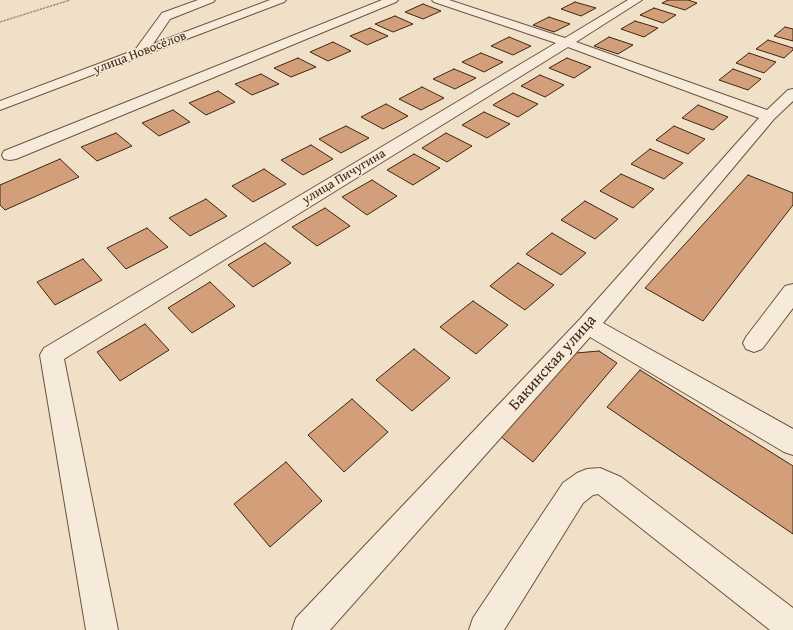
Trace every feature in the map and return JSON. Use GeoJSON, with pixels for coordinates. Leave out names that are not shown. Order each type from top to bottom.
{"type":"FeatureCollection","features":[{"type":"Feature","properties":{"kind":"street"},"geometry":{"type":"LineString","coordinates":[[140,53],[166,16],[209,0]]}},
{"type":"Feature","properties":{"kind":"street"},"geometry":{"type":"LineString","coordinates":[[251,0],[278,1]]}},
{"type":"Feature","properties":{"kind":"street"},"geometry":{"type":"LineString","coordinates":[[10,155],[392,0]]}},
{"type":"Feature","properties":{"kind":"street"},"geometry":{"type":"LineString","coordinates":[[438,0],[565,42],[769,116]]}},
{"type":"Feature","properties":{"kind":"street","name":"улица Пичугина"},"geometry":{"type":"LineString","coordinates":[[102,630],[52,356],[636,0]]}},
{"type":"Feature","properties":{"kind":"street","name":"улица Новосёлов"},"geometry":{"type":"LineString","coordinates":[[0,106],[278,1]]}},
{"type":"Feature","properties":{"kind":"street","name":"Бакинская улица"},"geometry":{"type":"LineString","coordinates":[[308,630],[588,325],[769,116],[793,93]]}},
{"type":"Feature","properties":{"kind":"street"},"geometry":{"type":"LineString","coordinates":[[754,343],[793,292]]}},
{"type":"Feature","properties":{"kind":"street"},"geometry":{"type":"LineString","coordinates":[[588,325],[793,443]]}},
{"type":"Feature","properties":{"kind":"street"},"geometry":{"type":"LineString","coordinates":[[485,630],[573,493],[587,482],[600,481],[611,487],[793,628]]}},
{"type":"Feature","properties":{"kind":"path"},"geometry":{"type":"LineString","coordinates":[[0,22],[70,0]]}},
{"type":"Feature","properties":{"kind":"building"},"geometry":{"type":"Polygon","coordinates":[[[668,0],[688,0],[697,3],[685,10],[662,3],[668,0]]]}},
{"type":"Feature","properties":{"kind":"building"},"geometry":{"type":"Polygon","coordinates":[[[575,2],[596,8],[581,16],[561,9],[575,2]]]}},
{"type":"Feature","properties":{"kind":"building"},"geometry":{"type":"Polygon","coordinates":[[[423,4],[441,11],[423,19],[405,12],[423,4]]]}},
{"type":"Feature","properties":{"kind":"building"},"geometry":{"type":"Polygon","coordinates":[[[654,8],[676,15],[663,23],[640,15],[654,8]]]}},
{"type":"Feature","properties":{"kind":"building"},"geometry":{"type":"Polygon","coordinates":[[[395,16],[413,24],[393,32],[375,24],[395,16]]]}},
{"type":"Feature","properties":{"kind":"building"},"geometry":{"type":"Polygon","coordinates":[[[549,17],[570,24],[554,32],[533,25],[549,17]]]}},
{"type":"Feature","properties":{"kind":"building"},"geometry":{"type":"Polygon","coordinates":[[[635,21],[658,28],[644,37],[621,29],[635,21]]]}},
{"type":"Feature","properties":{"kind":"building"},"geometry":{"type":"Polygon","coordinates":[[[785,27],[793,29],[793,41],[774,36],[785,27]]]}},
{"type":"Feature","properties":{"kind":"building"},"geometry":{"type":"Polygon","coordinates":[[[370,28],[388,36],[367,45],[350,36],[370,28]]]}},
{"type":"Feature","properties":{"kind":"building"},"geometry":{"type":"Polygon","coordinates":[[[509,37],[531,46],[513,55],[491,46],[509,37]]]}},
{"type":"Feature","properties":{"kind":"building"},"geometry":{"type":"Polygon","coordinates":[[[609,37],[633,45],[618,54],[594,46],[609,37]]]}},
{"type":"Feature","properties":{"kind":"building"},"geometry":{"type":"Polygon","coordinates":[[[768,40],[793,48],[793,50],[784,58],[756,49],[768,40]]]}},
{"type":"Feature","properties":{"kind":"building"},"geometry":{"type":"Polygon","coordinates":[[[333,42],[351,51],[328,61],[310,52],[333,42]]]}},
{"type":"Feature","properties":{"kind":"building"},"geometry":{"type":"Polygon","coordinates":[[[481,53],[503,62],[484,72],[462,62],[481,53]]]}},
{"type":"Feature","properties":{"kind":"building"},"geometry":{"type":"Polygon","coordinates":[[[749,53],[776,62],[764,73],[736,63],[749,53]]]}},
{"type":"Feature","properties":{"kind":"building"},"geometry":{"type":"Polygon","coordinates":[[[298,58],[316,67],[291,77],[274,68],[298,58]]]}},
{"type":"Feature","properties":{"kind":"building"},"geometry":{"type":"Polygon","coordinates":[[[567,58],[591,67],[574,78],[549,68],[567,58]]]}},
{"type":"Feature","properties":{"kind":"building"},"geometry":{"type":"Polygon","coordinates":[[[454,69],[476,78],[455,89],[433,79],[454,69]]]}},
{"type":"Feature","properties":{"kind":"building"},"geometry":{"type":"Polygon","coordinates":[[[733,69],[761,79],[748,90],[719,80],[733,69]]]}},
{"type":"Feature","properties":{"kind":"building"},"geometry":{"type":"Polygon","coordinates":[[[261,74],[279,84],[252,95],[235,84],[261,74]]]}},
{"type":"Feature","properties":{"kind":"building"},"geometry":{"type":"Polygon","coordinates":[[[540,75],[564,85],[545,97],[521,86],[540,75]]]}},
{"type":"Feature","properties":{"kind":"building"},"geometry":{"type":"Polygon","coordinates":[[[422,87],[444,98],[421,110],[399,99],[422,87]]]}},
{"type":"Feature","properties":{"kind":"building"},"geometry":{"type":"Polygon","coordinates":[[[218,91],[235,102],[206,115],[189,103],[218,91]]]}},
{"type":"Feature","properties":{"kind":"building"},"geometry":{"type":"Polygon","coordinates":[[[513,93],[538,104],[518,117],[493,105],[513,93]]]}},
{"type":"Feature","properties":{"kind":"building"},"geometry":{"type":"Polygon","coordinates":[[[386,104],[408,116],[383,129],[361,117],[386,104]]]}},
{"type":"Feature","properties":{"kind":"building"},"geometry":{"type":"Polygon","coordinates":[[[698,105],[728,117],[713,130],[682,118],[698,105]]]}},
{"type":"Feature","properties":{"kind":"building"},"geometry":{"type":"Polygon","coordinates":[[[173,110],[190,122],[159,136],[142,123],[173,110]]]}},
{"type":"Feature","properties":{"kind":"building"},"geometry":{"type":"Polygon","coordinates":[[[484,112],[510,124],[487,138],[462,125],[484,112]]]}},
{"type":"Feature","properties":{"kind":"building"},"geometry":{"type":"Polygon","coordinates":[[[346,126],[369,138],[341,153],[319,139],[346,126]]]}},
{"type":"Feature","properties":{"kind":"building"},"geometry":{"type":"Polygon","coordinates":[[[674,126],[705,139],[688,154],[656,140],[674,126]]]}},
{"type":"Feature","properties":{"kind":"building"},"geometry":{"type":"Polygon","coordinates":[[[116,133],[132,146],[97,161],[81,147],[116,133]]]}},
{"type":"Feature","properties":{"kind":"building"},"geometry":{"type":"Polygon","coordinates":[[[446,133],[472,146],[447,162],[422,148],[446,133]]]}},
{"type":"Feature","properties":{"kind":"building"},"geometry":{"type":"Polygon","coordinates":[[[311,145],[333,159],[303,175],[281,160],[311,145]]]}},
{"type":"Feature","properties":{"kind":"building"},"geometry":{"type":"Polygon","coordinates":[[[650,149],[683,163],[664,179],[631,164],[650,149]]]}},
{"type":"Feature","properties":{"kind":"building"},"geometry":{"type":"Polygon","coordinates":[[[414,154],[440,168],[413,185],[387,170],[414,154]]]}},
{"type":"Feature","properties":{"kind":"building"},"geometry":{"type":"Polygon","coordinates":[[[60,159],[79,177],[5,210],[0,205],[0,185],[60,159]]]}},
{"type":"Feature","properties":{"kind":"building"},"geometry":{"type":"Polygon","coordinates":[[[264,169],[286,184],[253,202],[232,186],[264,169]]]}},
{"type":"Feature","properties":{"kind":"building"},"geometry":{"type":"Polygon","coordinates":[[[621,174],[654,189],[633,208],[600,191],[621,174]]]}},
{"type":"Feature","properties":{"kind":"building"},"geometry":{"type":"Polygon","coordinates":[[[748,175],[793,193],[793,205],[703,321],[645,288],[748,175]]]}},
{"type":"Feature","properties":{"kind":"building"},"geometry":{"type":"Polygon","coordinates":[[[372,180],[397,196],[367,215],[342,197],[372,180]]]}},
{"type":"Feature","properties":{"kind":"building"},"geometry":{"type":"Polygon","coordinates":[[[206,199],[227,216],[190,236],[169,218],[206,199]]]}},
{"type":"Feature","properties":{"kind":"building"},"geometry":{"type":"Polygon","coordinates":[[[585,201],[618,219],[595,239],[561,220],[585,201]]]}},
{"type":"Feature","properties":{"kind":"building"},"geometry":{"type":"Polygon","coordinates":[[[325,208],[350,226],[317,246],[292,227],[325,208]]]}},
{"type":"Feature","properties":{"kind":"building"},"geometry":{"type":"Polygon","coordinates":[[[147,228],[168,247],[126,269],[107,248],[147,228]]]}},
{"type":"Feature","properties":{"kind":"building"},"geometry":{"type":"Polygon","coordinates":[[[552,233],[586,253],[561,275],[526,254],[552,233]]]}},
{"type":"Feature","properties":{"kind":"building"},"geometry":{"type":"Polygon","coordinates":[[[265,243],[291,263],[253,287],[228,265],[265,243]]]}},
{"type":"Feature","properties":{"kind":"building"},"geometry":{"type":"Polygon","coordinates":[[[83,259],[102,280],[55,305],[37,282],[83,259]]]}},
{"type":"Feature","properties":{"kind":"building"},"geometry":{"type":"Polygon","coordinates":[[[518,263],[554,285],[525,310],[490,286],[518,263]]]}},
{"type":"Feature","properties":{"kind":"building"},"geometry":{"type":"Polygon","coordinates":[[[210,282],[235,306],[192,333],[168,308],[210,282]]]}},
{"type":"Feature","properties":{"kind":"building"},"geometry":{"type":"Polygon","coordinates":[[[473,301],[508,325],[476,354],[440,327],[473,301]]]}},
{"type":"Feature","properties":{"kind":"building"},"geometry":{"type":"Polygon","coordinates":[[[145,324],[169,350],[120,381],[97,352],[145,324]]]}},
{"type":"Feature","properties":{"kind":"building"},"geometry":{"type":"Polygon","coordinates":[[[414,349],[450,378],[412,411],[376,380],[414,349]]]}},
{"type":"Feature","properties":{"kind":"building"},"geometry":{"type":"Polygon","coordinates":[[[599,351],[617,363],[533,462],[500,436],[576,353],[599,351]]]}},
{"type":"Feature","properties":{"kind":"building"},"geometry":{"type":"Polygon","coordinates":[[[640,370],[793,466],[793,534],[607,407],[640,370]]]}},
{"type":"Feature","properties":{"kind":"building"},"geometry":{"type":"Polygon","coordinates":[[[352,399],[388,432],[344,472],[308,435],[352,399]]]}},
{"type":"Feature","properties":{"kind":"building"},"geometry":{"type":"Polygon","coordinates":[[[286,462],[322,501],[270,547],[234,504],[286,462]]]}}]}
